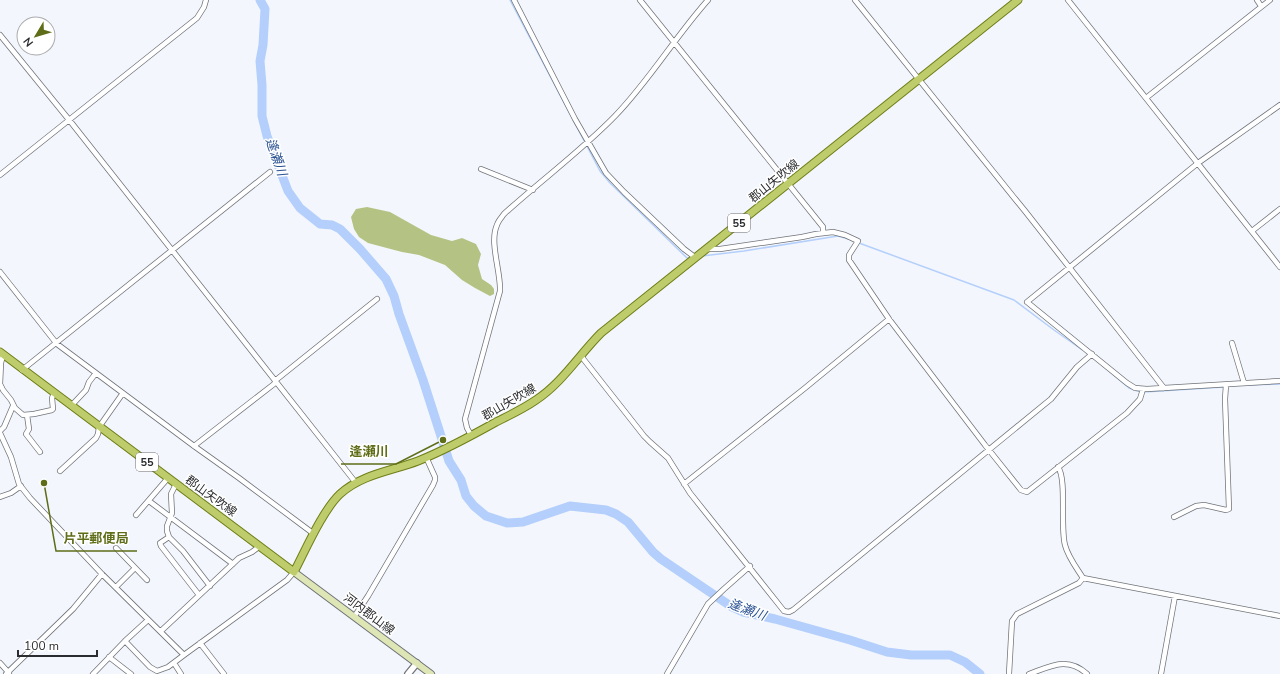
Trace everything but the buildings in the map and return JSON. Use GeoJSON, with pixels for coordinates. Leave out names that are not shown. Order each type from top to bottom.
{"type":"FeatureCollection","features":[{"type":"Feature","properties":{"kind":"main road","name":"郡山矢吹線"},"geometry":{"type":"LineString","coordinates":[[2,354],[294,572],[314,534],[334,501],[344,491],[356,483],[373,475],[427,457],[519,411],[543,396],[554,387],[601,333],[1018,0]]}},
{"type":"Feature","properties":{"kind":"main road","name":"河内郡山線"},"geometry":{"type":"LineString","coordinates":[[294,572],[431,674]]}},
{"type":"Feature","properties":{"kind":"street"},"geometry":{"type":"LineString","coordinates":[[0,175],[197,18],[204,8],[206,0]]}},
{"type":"Feature","properties":{"kind":"street"},"geometry":{"type":"LineString","coordinates":[[514,0],[588,142],[606,173],[640,208],[684,249],[696,258]]}},
{"type":"Feature","properties":{"kind":"street"},"geometry":{"type":"LineString","coordinates":[[640,0],[823,227],[823,233]]}},
{"type":"Feature","properties":{"kind":"street"},"geometry":{"type":"LineString","coordinates":[[471,435],[467,428],[465,419],[500,291],[494,246],[496,226],[504,214],[588,142],[616,115],[708,0]]}},
{"type":"Feature","properties":{"kind":"street"},"geometry":{"type":"LineString","coordinates":[[855,0],[1025,211],[1164,388]]}},
{"type":"Feature","properties":{"kind":"street"},"geometry":{"type":"LineString","coordinates":[[1068,0],[1280,267]]}},
{"type":"Feature","properties":{"kind":"street"},"geometry":{"type":"LineString","coordinates":[[1257,0],[1261,6]]}},
{"type":"Feature","properties":{"kind":"street"},"geometry":{"type":"LineString","coordinates":[[1146,98],[1270,0]]}},
{"type":"Feature","properties":{"kind":"street"},"geometry":{"type":"LineString","coordinates":[[0,35],[70,120],[356,483]]}},
{"type":"Feature","properties":{"kind":"street"},"geometry":{"type":"LineString","coordinates":[[1280,105],[1198,163],[1027,302],[1135,388],[1164,388],[1280,381]]}},
{"type":"Feature","properties":{"kind":"street"},"geometry":{"type":"LineString","coordinates":[[481,169],[533,190]]}},
{"type":"Feature","properties":{"kind":"street"},"geometry":{"type":"LineString","coordinates":[[22,370],[270,172]]}},
{"type":"Feature","properties":{"kind":"street"},"geometry":{"type":"LineString","coordinates":[[1252,231],[1280,209]]}},
{"type":"Feature","properties":{"kind":"street"},"geometry":{"type":"LineString","coordinates":[[707,249],[720,249],[833,232],[858,241],[849,255],[849,260],[889,319],[990,450],[1020,488],[1025,492],[1027,492],[1133,408],[1140,400],[1143,389]]}},
{"type":"Feature","properties":{"kind":"street"},"geometry":{"type":"LineString","coordinates":[[0,272],[55,343],[314,534]]}},
{"type":"Feature","properties":{"kind":"street"},"geometry":{"type":"LineString","coordinates":[[194,446],[274,384],[275,381],[377,299]]}},
{"type":"Feature","properties":{"kind":"street"},"geometry":{"type":"LineString","coordinates":[[684,484],[889,319]]}},
{"type":"Feature","properties":{"kind":"street"},"geometry":{"type":"LineString","coordinates":[[1232,343],[1244,383]]}},
{"type":"Feature","properties":{"kind":"street"},"geometry":{"type":"LineString","coordinates":[[2,354],[0,384],[11,400],[13,406],[20,413],[27,415],[52,410],[52,398],[54,393]]}},
{"type":"Feature","properties":{"kind":"street"},"geometry":{"type":"LineString","coordinates":[[581,356],[644,436],[668,458],[684,484],[784,611],[791,612],[1051,399],[1077,367],[1092,354]]}},
{"type":"Feature","properties":{"kind":"street"},"geometry":{"type":"LineString","coordinates":[[71,406],[86,390],[89,382],[96,373]]}},
{"type":"Feature","properties":{"kind":"street"},"geometry":{"type":"LineString","coordinates":[[1174,517],[1196,506],[1204,505],[1226,510],[1229,508],[1225,399],[1226,384]]}},
{"type":"Feature","properties":{"kind":"street"},"geometry":{"type":"LineString","coordinates":[[60,470],[96,438],[100,427],[123,393]]}},
{"type":"Feature","properties":{"kind":"street"},"geometry":{"type":"LineString","coordinates":[[13,406],[4,428],[0,432],[11,457],[20,486],[102,574],[184,654]]}},
{"type":"Feature","properties":{"kind":"street"},"geometry":{"type":"LineString","coordinates":[[27,415],[29,427],[26,434],[40,452]]}},
{"type":"Feature","properties":{"kind":"street"},"geometry":{"type":"LineString","coordinates":[[354,616],[368,596],[433,485],[435,477],[427,457]]}},
{"type":"Feature","properties":{"kind":"street"},"geometry":{"type":"LineString","coordinates":[[1058,467],[1062,480],[1064,544],[1083,578],[1280,616]]}},
{"type":"Feature","properties":{"kind":"street"},"geometry":{"type":"LineString","coordinates":[[136,515],[168,478]]}},
{"type":"Feature","properties":{"kind":"street"},"geometry":{"type":"LineString","coordinates":[[176,484],[171,494],[172,512],[167,529],[169,537],[183,551],[210,586]]}},
{"type":"Feature","properties":{"kind":"street"},"geometry":{"type":"LineString","coordinates":[[0,497],[11,493],[20,486]]}},
{"type":"Feature","properties":{"kind":"street"},"geometry":{"type":"LineString","coordinates":[[149,501],[233,564]]}},
{"type":"Feature","properties":{"kind":"street"},"geometry":{"type":"LineString","coordinates":[[169,537],[160,543],[161,546],[199,595]]}},
{"type":"Feature","properties":{"kind":"street"},"geometry":{"type":"LineString","coordinates":[[161,632],[243,555],[252,552],[260,546]]}},
{"type":"Feature","properties":{"kind":"street"},"geometry":{"type":"LineString","coordinates":[[116,548],[147,580]]}},
{"type":"Feature","properties":{"kind":"street"},"geometry":{"type":"LineString","coordinates":[[667,674],[708,604],[750,566]]}},
{"type":"Feature","properties":{"kind":"street"},"geometry":{"type":"LineString","coordinates":[[116,587],[135,568]]}},
{"type":"Feature","properties":{"kind":"street"},"geometry":{"type":"LineString","coordinates":[[125,641],[150,667],[161,670],[174,663],[184,654],[287,580],[294,572]]}},
{"type":"Feature","properties":{"kind":"street"},"geometry":{"type":"LineString","coordinates":[[0,663],[8,673],[73,609],[102,574]]}},
{"type":"Feature","properties":{"kind":"street"},"geometry":{"type":"LineString","coordinates":[[1009,674],[1012,621],[1015,615],[1026,608],[1079,583],[1083,578]]}},
{"type":"Feature","properties":{"kind":"street"},"geometry":{"type":"LineString","coordinates":[[1161,674],[1175,596]]}},
{"type":"Feature","properties":{"kind":"street"},"geometry":{"type":"LineString","coordinates":[[93,674],[148,620]]}},
{"type":"Feature","properties":{"kind":"street"},"geometry":{"type":"LineString","coordinates":[[200,643],[224,674]]}},
{"type":"Feature","properties":{"kind":"street"},"geometry":{"type":"LineString","coordinates":[[109,657],[131,674]]}},
{"type":"Feature","properties":{"kind":"street"},"geometry":{"type":"LineString","coordinates":[[174,663],[181,674]]}},
{"type":"Feature","properties":{"kind":"street"},"geometry":{"type":"LineString","coordinates":[[408,674],[417,663]]}},
{"type":"Feature","properties":{"kind":"street"},"geometry":{"type":"LineString","coordinates":[[1029,674],[1064,664],[1076,665],[1087,674]]}},
{"type":"Feature","properties":{"kind":"green space"},"geometry":{"type":"Polygon","coordinates":[[[367,207],[390,212],[431,235],[452,241],[462,238],[476,244],[481,254],[478,265],[482,279],[491,285],[494,289],[494,294],[490,296],[475,288],[462,280],[445,265],[419,255],[368,243],[359,237],[354,229],[351,217],[356,209],[367,207]]]}},
{"type":"Feature","properties":{"kind":"waterway","name":"逢瀬川"},"geometry":{"type":"LineString","coordinates":[[260,0],[265,9],[263,45],[260,61],[262,116],[267,136],[288,191],[300,208],[320,224],[332,225],[340,229],[386,279],[394,296],[449,461],[461,480],[466,496],[474,506],[486,516],[507,523],[523,522],[570,506],[606,510],[616,514],[628,522],[653,552],[661,559],[732,607],[743,612],[775,619],[887,652],[911,655],[950,655],[965,662],[980,674]]}},
{"type":"Feature","properties":{"kind":"waterway"},"geometry":{"type":"LineString","coordinates":[[510,0],[600,171],[610,183],[687,258],[690,258]]}},
{"type":"Feature","properties":{"kind":"waterway"},"geometry":{"type":"LineString","coordinates":[[702,256],[838,236],[852,240]]}},
{"type":"Feature","properties":{"kind":"waterway"},"geometry":{"type":"LineString","coordinates":[[859,243],[1014,300],[1081,349]]}},
{"type":"Feature","properties":{"kind":"waterway"},"geometry":{"type":"LineString","coordinates":[[1103,366],[1129,388],[1141,392]]}},
{"type":"Feature","properties":{"kind":"waterway"},"geometry":{"type":"LineString","coordinates":[[1242,385],[1280,384]]}},
{"type":"Feature","properties":{"kind":"waterway"},"geometry":{"type":"LineString","coordinates":[[1144,392],[1224,387]]}},
{"type":"Feature","properties":{"kind":"place","name":"逢瀬川"},"geometry":{"type":"Point","coordinates":[443,440]}},
{"type":"Feature","properties":{"kind":"place","name":"片平郵便局"},"geometry":{"type":"Point","coordinates":[44,483]}}]}
